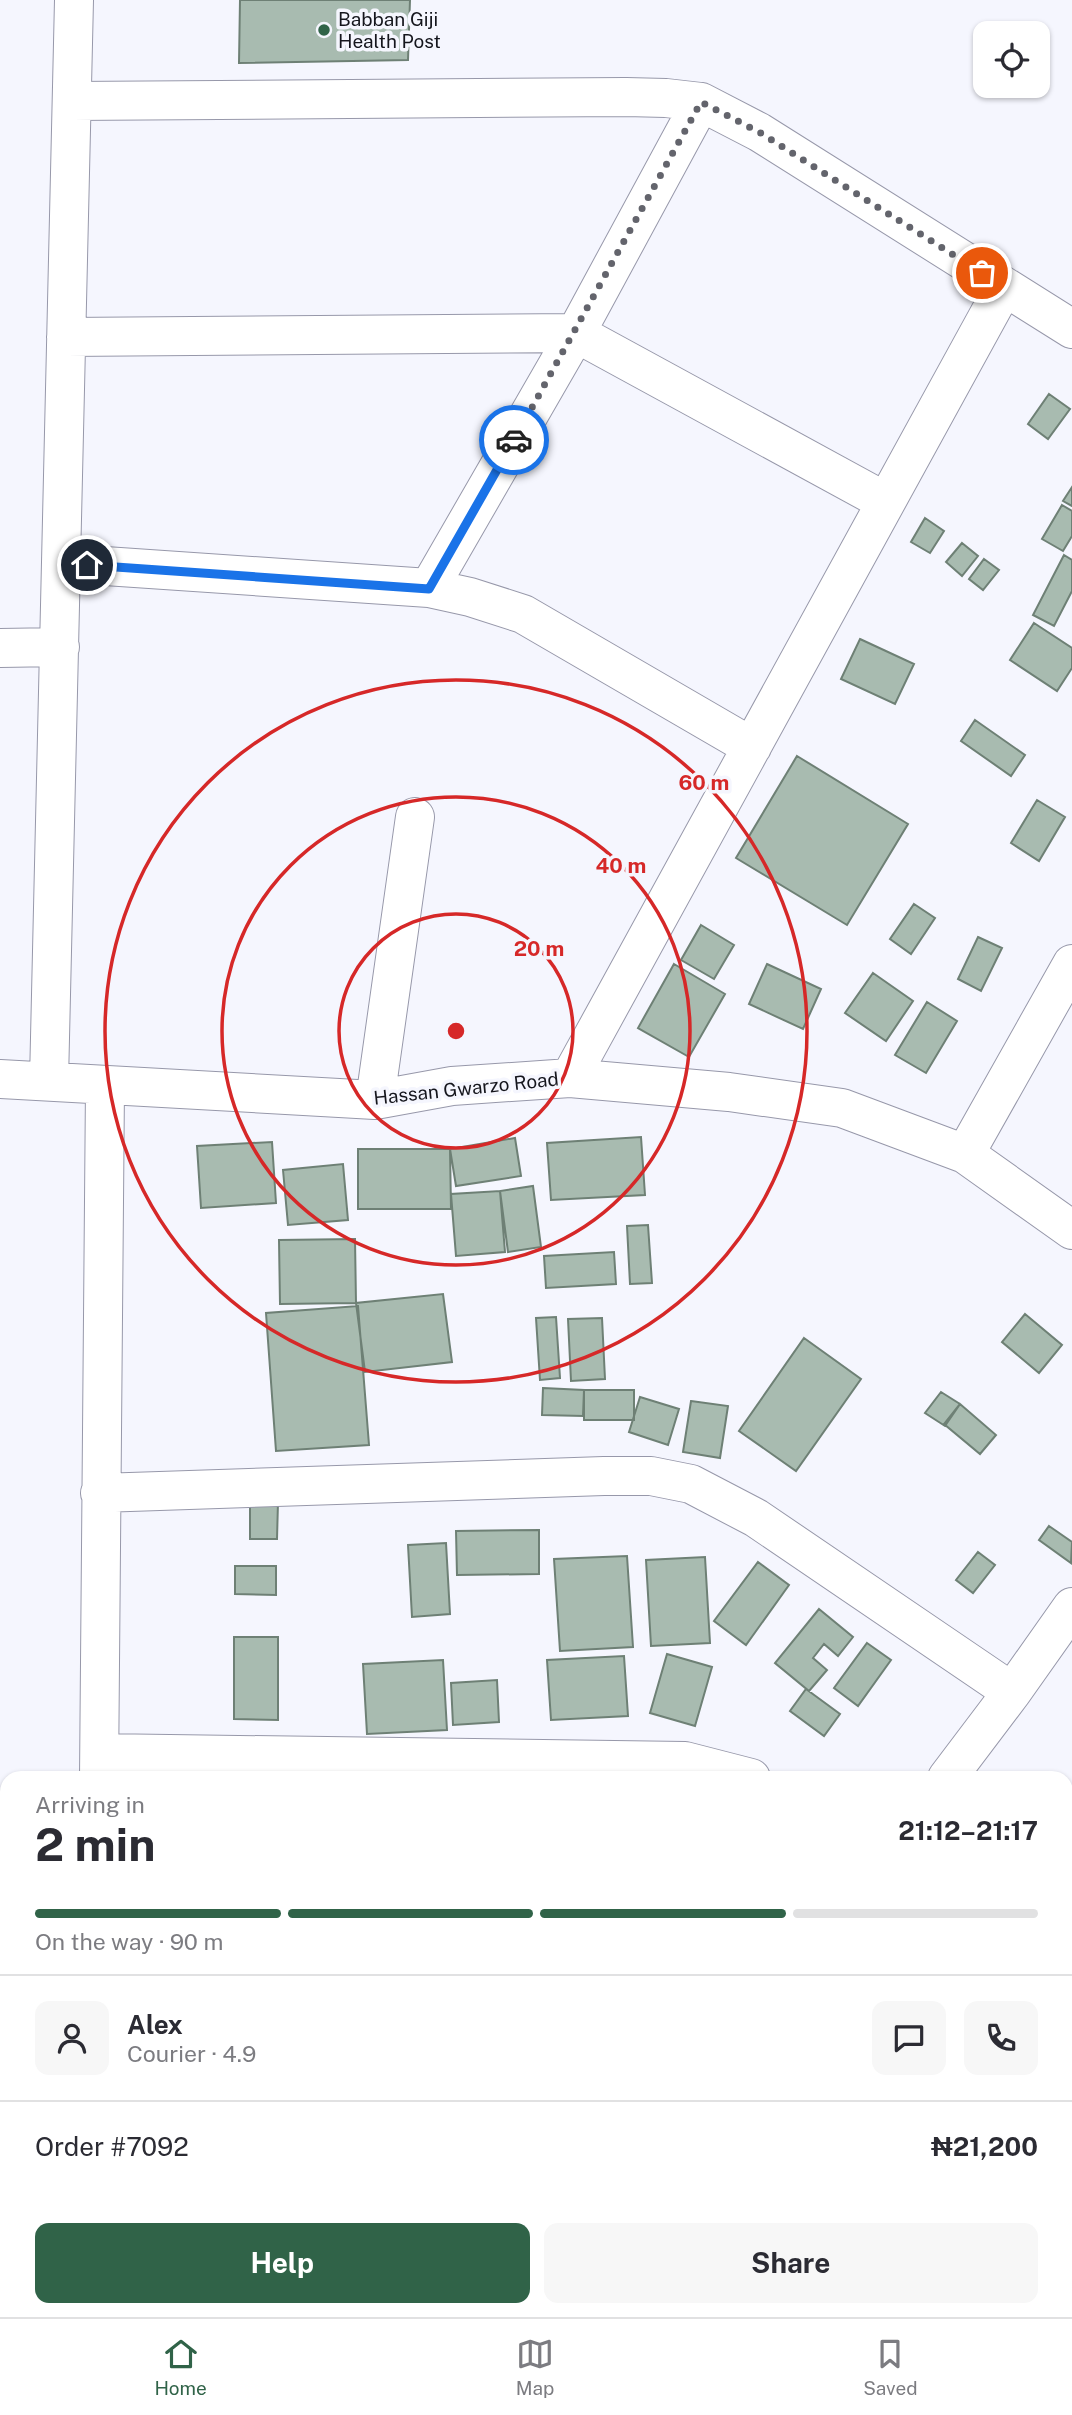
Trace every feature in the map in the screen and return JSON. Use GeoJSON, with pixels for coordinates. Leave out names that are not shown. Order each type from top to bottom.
{"type":"FeatureCollection","features":[{"type":"Feature","properties":{"kind":"street"},"geometry":{"type":"LineString","coordinates":[[49,1081],[74,0]]}},
{"type":"Feature","properties":{"kind":"street"},"geometry":{"type":"LineString","coordinates":[[72,101],[626,97],[701,102],[759,132],[1072,329]]}},
{"type":"Feature","properties":{"kind":"street"},"geometry":{"type":"LineString","coordinates":[[429,589],[576,332],[701,102]]}},
{"type":"Feature","properties":{"kind":"street"},"geometry":{"type":"LineString","coordinates":[[570,1078],[1004,288]]}},
{"type":"Feature","properties":{"kind":"street"},"geometry":{"type":"LineString","coordinates":[[66,337],[576,332],[886,502]]}},
{"type":"Feature","properties":{"kind":"street"},"geometry":{"type":"LineString","coordinates":[[61,563],[429,589],[470,597],[523,614],[752,747]]}},
{"type":"Feature","properties":{"kind":"street"},"geometry":{"type":"LineString","coordinates":[[0,648],[60,647]]}},
{"type":"Feature","properties":{"kind":"street"},"geometry":{"type":"LineString","coordinates":[[375,1100],[415,817]]}},
{"type":"Feature","properties":{"kind":"street"},"geometry":{"type":"LineString","coordinates":[[965,1154],[1072,964]]}},
{"type":"Feature","properties":{"kind":"street","name":"Hassan Gwarzo Road"},"geometry":{"type":"LineString","coordinates":[[0,1079],[375,1100],[452,1086],[570,1078],[729,1092],[842,1108],[965,1154],[1072,1230]]}},
{"type":"Feature","properties":{"kind":"street"},"geometry":{"type":"LineString","coordinates":[[105,1086],[99,1765],[685,1761],[724,1771]]}},
{"type":"Feature","properties":{"kind":"street"},"geometry":{"type":"LineString","coordinates":[[100,1493],[604,1476],[651,1476],[691,1484],[756,1518],[1012,1692]]}},
{"type":"Feature","properties":{"kind":"street"},"geometry":{"type":"LineString","coordinates":[[952,1771],[1072,1607]]}},
{"type":"Feature","properties":{"kind":"building","name":"Babban Giji Health Post"},"geometry":{"type":"Polygon","coordinates":[[[240,0],[410,0],[408,60],[239,63],[240,0]]]}},
{"type":"Feature","properties":{"kind":"building"},"geometry":{"type":"Polygon","coordinates":[[[1049,394],[1070,409],[1048,439],[1028,424],[1049,394]]]}},
{"type":"Feature","properties":{"kind":"building"},"geometry":{"type":"Polygon","coordinates":[[[1072,487],[1072,506],[1063,501],[1072,487]]]}},
{"type":"Feature","properties":{"kind":"building"},"geometry":{"type":"Polygon","coordinates":[[[1062,505],[1072,511],[1072,536],[1063,551],[1042,539],[1062,505]]]}},
{"type":"Feature","properties":{"kind":"building"},"geometry":{"type":"Polygon","coordinates":[[[925,518],[944,531],[930,553],[911,542],[925,518]]]}},
{"type":"Feature","properties":{"kind":"building"},"geometry":{"type":"Polygon","coordinates":[[[962,543],[978,556],[962,576],[946,562],[962,543]]]}},
{"type":"Feature","properties":{"kind":"building"},"geometry":{"type":"Polygon","coordinates":[[[1064,555],[1072,560],[1072,591],[1054,626],[1033,615],[1064,555]]]}},
{"type":"Feature","properties":{"kind":"building"},"geometry":{"type":"Polygon","coordinates":[[[984,559],[999,570],[983,590],[969,579],[984,559]]]}},
{"type":"Feature","properties":{"kind":"building"},"geometry":{"type":"Polygon","coordinates":[[[1034,623],[1072,648],[1072,668],[1057,691],[1010,660],[1034,623]]]}},
{"type":"Feature","properties":{"kind":"building"},"geometry":{"type":"Polygon","coordinates":[[[860,639],[914,664],[895,704],[841,679],[860,639]]]}},
{"type":"Feature","properties":{"kind":"building"},"geometry":{"type":"Polygon","coordinates":[[[975,720],[1025,755],[1011,776],[961,741],[975,720]]]}},
{"type":"Feature","properties":{"kind":"building"},"geometry":{"type":"Polygon","coordinates":[[[797,756],[908,824],[847,925],[736,858],[797,756]]]}},
{"type":"Feature","properties":{"kind":"building"},"geometry":{"type":"Polygon","coordinates":[[[1037,800],[1065,817],[1039,861],[1011,843],[1037,800]]]}},
{"type":"Feature","properties":{"kind":"building"},"geometry":{"type":"Polygon","coordinates":[[[914,904],[935,918],[911,954],[890,939],[914,904]]]}},
{"type":"Feature","properties":{"kind":"building"},"geometry":{"type":"Polygon","coordinates":[[[701,925],[734,945],[714,979],[681,960],[701,925]]]}},
{"type":"Feature","properties":{"kind":"building"},"geometry":{"type":"Polygon","coordinates":[[[978,937],[1002,948],[981,991],[958,979],[978,937]]]}},
{"type":"Feature","properties":{"kind":"building"},"geometry":{"type":"Polygon","coordinates":[[[674,964],[725,994],[689,1057],[638,1028],[674,964]]]}},
{"type":"Feature","properties":{"kind":"building"},"geometry":{"type":"Polygon","coordinates":[[[767,964],[821,989],[803,1029],[749,1004],[767,964]]]}},
{"type":"Feature","properties":{"kind":"building"},"geometry":{"type":"Polygon","coordinates":[[[873,973],[913,1001],[886,1041],[845,1013],[873,973]]]}},
{"type":"Feature","properties":{"kind":"building"},"geometry":{"type":"Polygon","coordinates":[[[927,1002],[957,1021],[926,1073],[895,1055],[927,1002]]]}},
{"type":"Feature","properties":{"kind":"building"},"geometry":{"type":"Polygon","coordinates":[[[641,1137],[645,1195],[551,1200],[547,1143],[641,1137]]]}},
{"type":"Feature","properties":{"kind":"building"},"geometry":{"type":"Polygon","coordinates":[[[515,1138],[521,1176],[456,1186],[450,1149],[515,1138]]]}},
{"type":"Feature","properties":{"kind":"building"},"geometry":{"type":"Polygon","coordinates":[[[272,1142],[276,1203],[201,1208],[197,1146],[272,1142]]]}},
{"type":"Feature","properties":{"kind":"building"},"geometry":{"type":"Polygon","coordinates":[[[358,1149],[450,1149],[451,1209],[358,1209],[358,1149]]]}},
{"type":"Feature","properties":{"kind":"building"},"geometry":{"type":"Polygon","coordinates":[[[343,1164],[348,1220],[288,1225],[283,1170],[343,1164]]]}},
{"type":"Feature","properties":{"kind":"building"},"geometry":{"type":"Polygon","coordinates":[[[533,1186],[541,1247],[508,1252],[500,1191],[533,1186]]]}},
{"type":"Feature","properties":{"kind":"building"},"geometry":{"type":"Polygon","coordinates":[[[500,1191],[505,1252],[456,1256],[451,1194],[500,1191]]]}},
{"type":"Feature","properties":{"kind":"building"},"geometry":{"type":"Polygon","coordinates":[[[648,1225],[652,1283],[630,1284],[627,1226],[648,1225]]]}},
{"type":"Feature","properties":{"kind":"building"},"geometry":{"type":"Polygon","coordinates":[[[355,1239],[356,1303],[280,1304],[279,1240],[355,1239]]]}},
{"type":"Feature","properties":{"kind":"building"},"geometry":{"type":"Polygon","coordinates":[[[614,1252],[616,1284],[546,1288],[544,1256],[614,1252]]]}},
{"type":"Feature","properties":{"kind":"building"},"geometry":{"type":"Polygon","coordinates":[[[443,1294],[452,1362],[365,1372],[356,1303],[443,1294]]]}},
{"type":"Feature","properties":{"kind":"building"},"geometry":{"type":"Polygon","coordinates":[[[358,1306],[369,1445],[276,1451],[266,1313],[358,1306]]]}},
{"type":"Feature","properties":{"kind":"building"},"geometry":{"type":"Polygon","coordinates":[[[1025,1314],[1062,1345],[1039,1373],[1002,1342],[1025,1314]]]}},
{"type":"Feature","properties":{"kind":"building"},"geometry":{"type":"Polygon","coordinates":[[[556,1317],[560,1378],[540,1380],[536,1318],[556,1317]]]}},
{"type":"Feature","properties":{"kind":"building"},"geometry":{"type":"Polygon","coordinates":[[[602,1318],[605,1379],[571,1381],[568,1319],[602,1318]]]}},
{"type":"Feature","properties":{"kind":"building"},"geometry":{"type":"Polygon","coordinates":[[[804,1338],[861,1379],[796,1471],[739,1431],[804,1338]]]}},
{"type":"Feature","properties":{"kind":"building"},"geometry":{"type":"Polygon","coordinates":[[[543,1388],[584,1390],[583,1416],[542,1415],[543,1388]]]}},
{"type":"Feature","properties":{"kind":"building"},"geometry":{"type":"Polygon","coordinates":[[[584,1390],[634,1390],[634,1420],[584,1420],[584,1390]]]}},
{"type":"Feature","properties":{"kind":"building"},"geometry":{"type":"Polygon","coordinates":[[[941,1392],[960,1404],[945,1426],[925,1413],[941,1392]]]}},
{"type":"Feature","properties":{"kind":"building"},"geometry":{"type":"Polygon","coordinates":[[[640,1397],[679,1409],[668,1445],[629,1432],[640,1397]]]}},
{"type":"Feature","properties":{"kind":"building"},"geometry":{"type":"Polygon","coordinates":[[[691,1401],[728,1406],[720,1458],[683,1452],[691,1401]]]}},
{"type":"Feature","properties":{"kind":"building"},"geometry":{"type":"Polygon","coordinates":[[[960,1404],[996,1435],[980,1454],[944,1424],[960,1404]]]}},
{"type":"Feature","properties":{"kind":"building"},"geometry":{"type":"Polygon","coordinates":[[[250,1502],[278,1502],[277,1539],[250,1539],[250,1502]]]}},
{"type":"Feature","properties":{"kind":"building"},"geometry":{"type":"Polygon","coordinates":[[[1049,1526],[1072,1542],[1071,1563],[1039,1540],[1049,1526]]]}},
{"type":"Feature","properties":{"kind":"building"},"geometry":{"type":"Polygon","coordinates":[[[539,1530],[539,1574],[457,1575],[456,1531],[539,1530]]]}},
{"type":"Feature","properties":{"kind":"building"},"geometry":{"type":"Polygon","coordinates":[[[446,1543],[450,1614],[412,1617],[408,1545],[446,1543]]]}},
{"type":"Feature","properties":{"kind":"building"},"geometry":{"type":"Polygon","coordinates":[[[978,1552],[995,1565],[973,1593],[956,1580],[978,1552]]]}},
{"type":"Feature","properties":{"kind":"building"},"geometry":{"type":"Polygon","coordinates":[[[627,1556],[633,1647],[560,1651],[554,1559],[627,1556]]]}},
{"type":"Feature","properties":{"kind":"building"},"geometry":{"type":"Polygon","coordinates":[[[705,1557],[710,1643],[651,1646],[646,1560],[705,1557]]]}},
{"type":"Feature","properties":{"kind":"building"},"geometry":{"type":"Polygon","coordinates":[[[758,1562],[789,1585],[746,1645],[714,1621],[758,1562]]]}},
{"type":"Feature","properties":{"kind":"building"},"geometry":{"type":"Polygon","coordinates":[[[235,1566],[276,1566],[276,1595],[235,1594],[235,1566]]]}},
{"type":"Feature","properties":{"kind":"building"},"geometry":{"type":"Polygon","coordinates":[[[819,1609],[853,1637],[838,1656],[824,1644],[813,1658],[827,1670],[809,1691],[775,1663],[819,1609]]]}},
{"type":"Feature","properties":{"kind":"building"},"geometry":{"type":"Polygon","coordinates":[[[234,1637],[278,1637],[278,1720],[234,1719],[234,1637]]]}},
{"type":"Feature","properties":{"kind":"building"},"geometry":{"type":"Polygon","coordinates":[[[867,1643],[891,1660],[858,1706],[834,1688],[867,1643]]]}},
{"type":"Feature","properties":{"kind":"building"},"geometry":{"type":"Polygon","coordinates":[[[667,1654],[712,1667],[695,1726],[650,1713],[667,1654]]]}},
{"type":"Feature","properties":{"kind":"building"},"geometry":{"type":"Polygon","coordinates":[[[624,1656],[628,1716],[551,1720],[547,1660],[624,1656]]]}},
{"type":"Feature","properties":{"kind":"building"},"geometry":{"type":"Polygon","coordinates":[[[443,1660],[447,1730],[367,1734],[363,1664],[443,1660]]]}},
{"type":"Feature","properties":{"kind":"building"},"geometry":{"type":"Polygon","coordinates":[[[497,1680],[499,1722],[453,1725],[451,1683],[497,1680]]]}},
{"type":"Feature","properties":{"kind":"building"},"geometry":{"type":"Polygon","coordinates":[[[806,1689],[840,1714],[824,1736],[790,1711],[806,1689]]]}},
{"type":"Feature","properties":{"kind":"way so far"},"geometry":{"type":"LineString","coordinates":[[514,440],[701,102],[759,132],[982,273]]}},
{"type":"Feature","properties":{"kind":"place","name":"Babban Giji Health Post"},"geometry":{"type":"Point","coordinates":[324,30]}},
{"type":"Feature","properties":{"kind":"route"},"geometry":{"type":"LineString","coordinates":[[87,565],[429,589],[514,440]]}}]}
